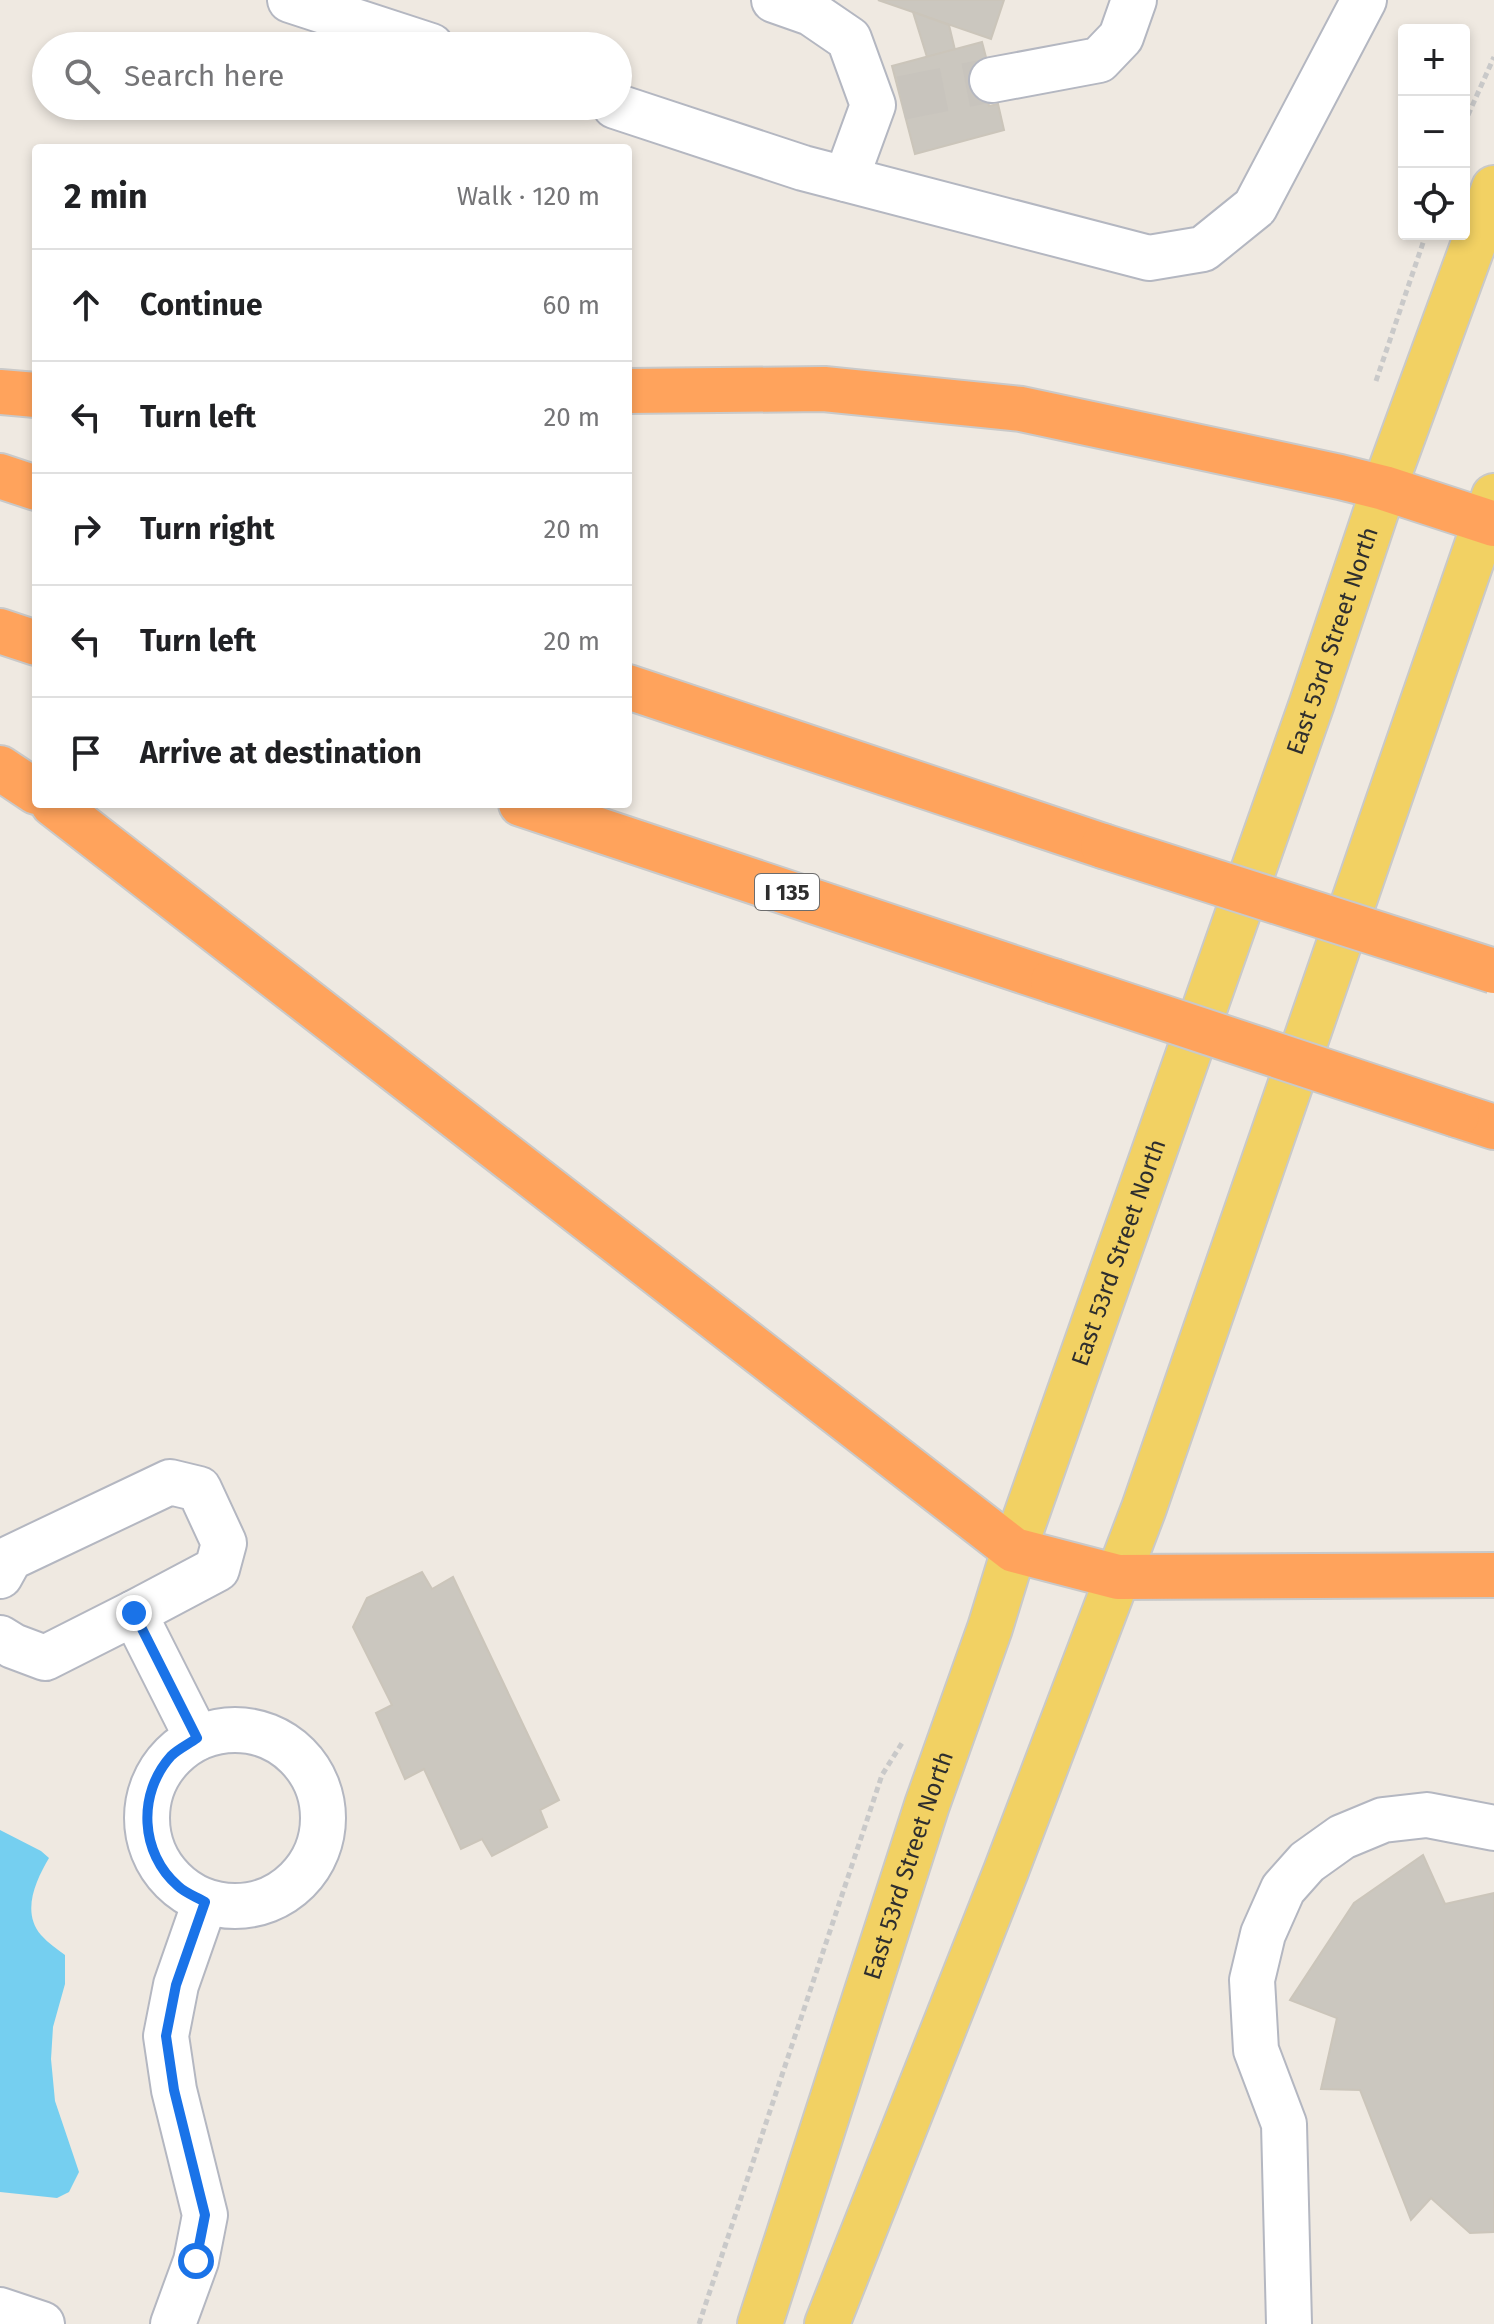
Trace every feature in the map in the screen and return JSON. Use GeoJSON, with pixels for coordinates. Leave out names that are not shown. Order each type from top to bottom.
{"type":"FeatureCollection","features":[{"type":"Feature","properties":{"kind":"highway"},"geometry":{"type":"LineString","coordinates":[[632,391],[824,389],[1021,409],[1288,464],[1491,513]]}},
{"type":"Feature","properties":{"kind":"highway"},"geometry":{"type":"LineString","coordinates":[[0,392],[32,395]]}},
{"type":"Feature","properties":{"kind":"highway"},"geometry":{"type":"LineString","coordinates":[[0,476],[32,487]]}},
{"type":"Feature","properties":{"kind":"highway"},"geometry":{"type":"LineString","coordinates":[[0,631],[32,642]]}},
{"type":"Feature","properties":{"kind":"highway"},"geometry":{"type":"LineString","coordinates":[[632,688],[1103,846],[1494,971]]}},
{"type":"Feature","properties":{"kind":"highway"},"geometry":{"type":"LineString","coordinates":[[0,768],[32,789]]}},
{"type":"Feature","properties":{"kind":"highway"},"geometry":{"type":"LineString","coordinates":[[58,808],[1014,1550],[1118,1577],[1494,1575]]}},
{"type":"Feature","properties":{"kind":"highway","name":"I 135"},"geometry":{"type":"LineString","coordinates":[[533,808],[1475,1121]]}},
{"type":"Feature","properties":{"kind":"main road","name":"East 53rd Street North"},"geometry":{"type":"LineString","coordinates":[[760,2324],[927,1805],[990,1628],[1014,1550],[1312,703],[1384,488],[1494,188]]}},
{"type":"Feature","properties":{"kind":"main road"},"geometry":{"type":"LineString","coordinates":[[827,2324],[1118,1577],[1491,513]]}},
{"type":"Feature","properties":{"kind":"street"},"geometry":{"type":"LineString","coordinates":[[290,0],[388,32]]}},
{"type":"Feature","properties":{"kind":"street"},"geometry":{"type":"LineString","coordinates":[[774,0],[811,13],[849,39],[887,102],[846,179]]}},
{"type":"Feature","properties":{"kind":"street"},"geometry":{"type":"LineString","coordinates":[[992,80],[1099,60],[1121,37],[1134,0]]}},
{"type":"Feature","properties":{"kind":"street"},"geometry":{"type":"LineString","coordinates":[[632,112],[803,168],[1149,258],[1203,249],[1255,207],[1364,0]]}},
{"type":"Feature","properties":{"kind":"street"},"geometry":{"type":"LineString","coordinates":[[0,1576],[10,1558],[170,1482],[199,1489],[224,1543],[217,1569],[45,1658],[0,1638]]}},
{"type":"Feature","properties":{"kind":"street"},"geometry":{"type":"LineString","coordinates":[[134,1613],[197,1738]]}},
{"type":"Feature","properties":{"kind":"street"},"geometry":{"type":"LineString","coordinates":[[226,1730],[255,1731],[283,1742],[304,1762],[319,1786],[325,1815],[321,1843],[308,1870],[288,1890],[262,1903],[234,1908],[205,1902],[179,1888],[160,1866],[148,1838],[147,1808],[155,1779],[172,1755],[197,1738],[226,1730]]}},
{"type":"Feature","properties":{"kind":"street"},"geometry":{"type":"LineString","coordinates":[[1289,2324],[1284,2124],[1256,2050],[1252,1980],[1263,1934],[1283,1889],[1307,1862],[1342,1837],[1383,1820],[1427,1815],[1494,1828]]}},
{"type":"Feature","properties":{"kind":"street"},"geometry":{"type":"LineString","coordinates":[[173,2324],[196,2261],[205,2215],[174,2090],[166,2036],[176,1985],[205,1902]]}},
{"type":"Feature","properties":{"kind":"street"},"geometry":{"type":"LineString","coordinates":[[0,2310],[42,2324]]}},
{"type":"Feature","properties":{"kind":"path"},"geometry":{"type":"LineString","coordinates":[[1470,111],[1494,57]]}},
{"type":"Feature","properties":{"kind":"path"},"geometry":{"type":"LineString","coordinates":[[1371,394],[1424,240]]}},
{"type":"Feature","properties":{"kind":"path"},"geometry":{"type":"LineString","coordinates":[[699,2324],[882,1775],[904,1739]]}},
{"type":"Feature","properties":{"kind":"water"},"geometry":{"type":"Polygon","coordinates":[[[0,1830],[49,1858],[35,1886],[32,1916],[41,1935],[65,1955],[65,1984],[53,2027],[51,2059],[55,2101],[79,2172],[69,2192],[57,2198],[0,2192],[0,1830]]]}},
{"type":"Feature","properties":{"kind":"building"},"geometry":{"type":"Polygon","coordinates":[[[878,0],[1004,0],[991,39],[878,0]]]}},
{"type":"Feature","properties":{"kind":"building"},"geometry":{"type":"Polygon","coordinates":[[[913,12],[949,25],[955,50],[927,57],[913,12]]]}},
{"type":"Feature","properties":{"kind":"building"},"geometry":{"type":"Polygon","coordinates":[[[982,42],[992,80],[983,83],[989,106],[998,104],[1004,130],[915,154],[892,66],[982,42]]]}},
{"type":"Feature","properties":{"kind":"building"},"geometry":{"type":"Polygon","coordinates":[[[422,1572],[432,1589],[453,1577],[559,1800],[540,1810],[547,1827],[492,1856],[482,1839],[461,1849],[424,1769],[405,1779],[376,1713],[392,1705],[353,1627],[367,1598],[422,1572]]]}},
{"type":"Feature","properties":{"kind":"building"},"geometry":{"type":"Polygon","coordinates":[[[1423,1855],[1445,1904],[1494,1893],[1494,2232],[1470,2233],[1431,2198],[1411,2220],[1360,2090],[1321,2089],[1337,2018],[1290,2000],[1354,1903],[1423,1855]]]}},
{"type":"Feature","properties":{"kind":"tunnel"},"geometry":{"type":"LineString","coordinates":[[901,98],[992,80]]}},
{"type":"Feature","properties":{"kind":"route"},"geometry":{"type":"LineString","coordinates":[[134,1613],[197,1738],[172,1755],[155,1779],[147,1808],[148,1838],[160,1866],[179,1888],[205,1902],[176,1985],[166,2036],[174,2090],[205,2215],[196,2261]]}}]}
